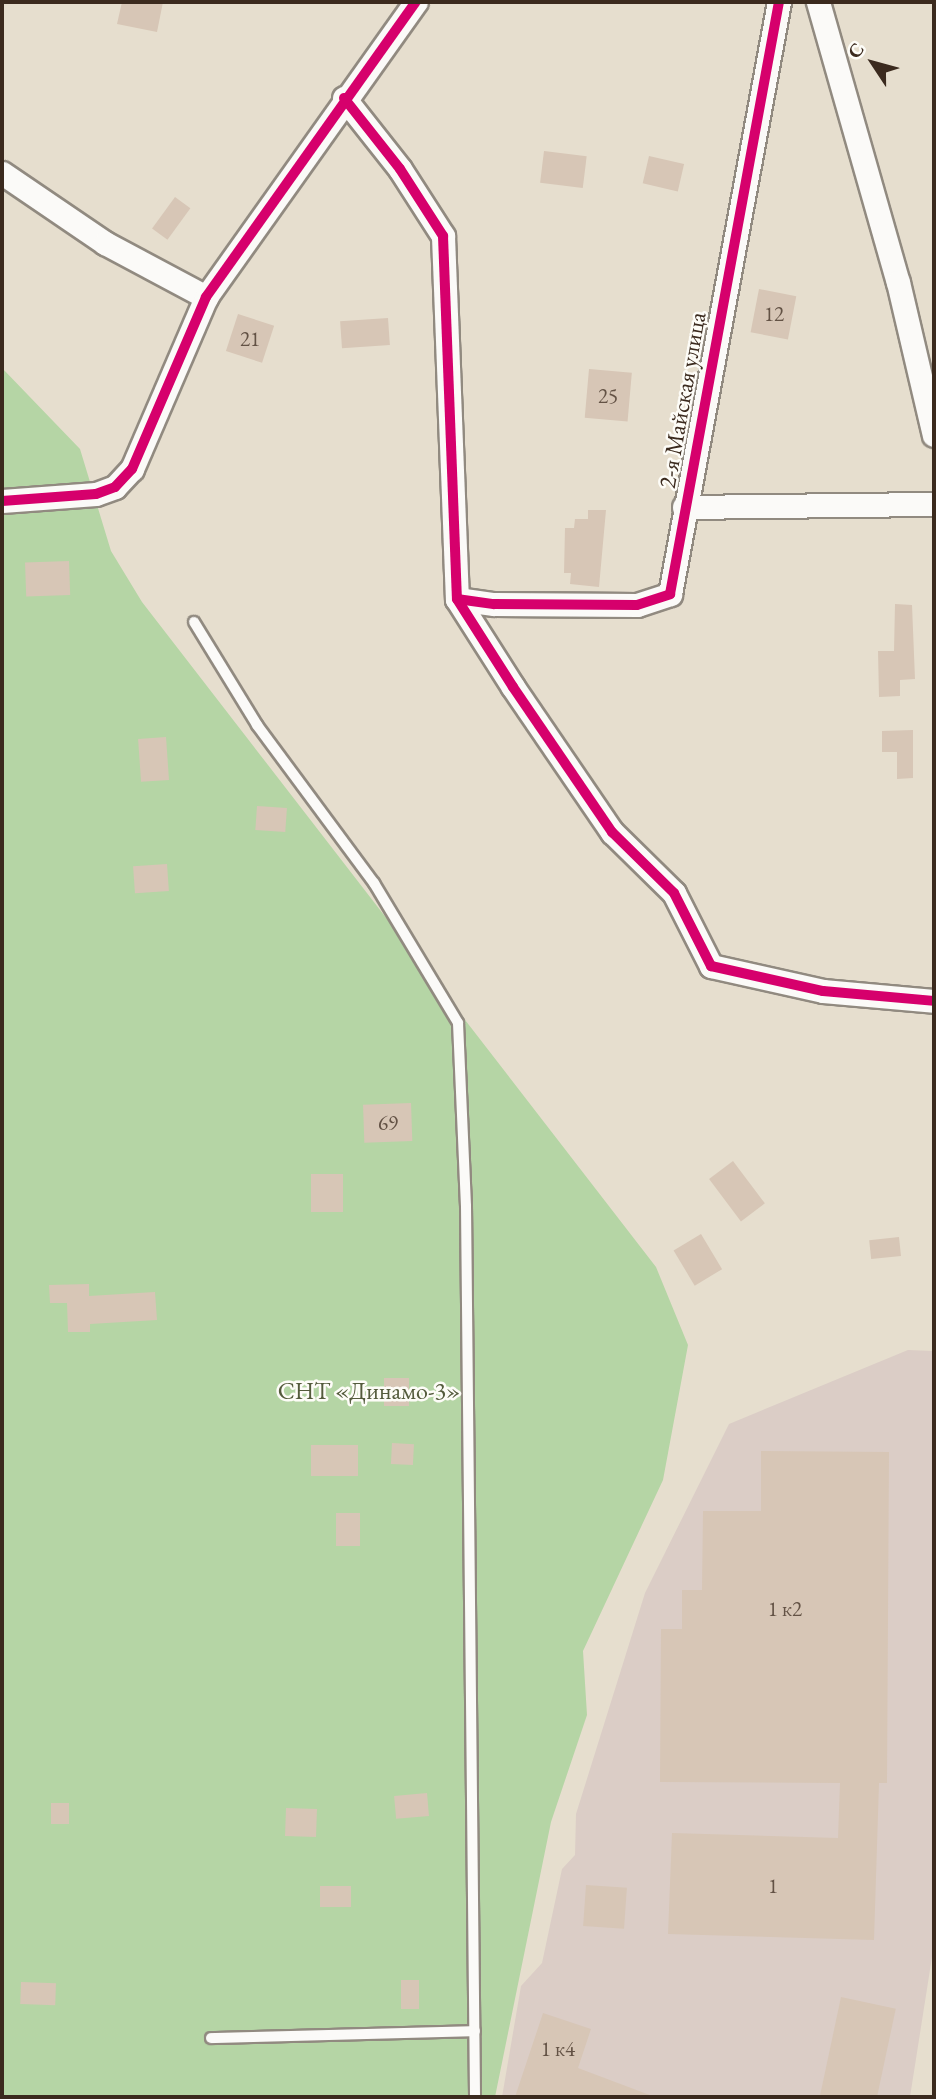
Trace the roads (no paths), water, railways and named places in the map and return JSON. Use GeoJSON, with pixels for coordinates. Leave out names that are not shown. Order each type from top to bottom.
{"type":"FeatureCollection","features":[{"type":"Feature","properties":{"kind":"street","name":"2-я Майская улица"},"geometry":{"type":"LineString","coordinates":[[457,599],[495,604],[637,605],[670,594],[779,2]]}},
{"type":"Feature","properties":{"kind":"street"},"geometry":{"type":"LineString","coordinates":[[818,2],[898,282],[934,435]]}},
{"type":"Feature","properties":{"kind":"street"},"geometry":{"type":"LineString","coordinates":[[2,501],[96,494],[115,487],[132,469],[206,297],[407,4]]}},
{"type":"Feature","properties":{"kind":"street"},"geometry":{"type":"LineString","coordinates":[[344,98],[400,169],[443,236],[457,599],[612,832],[674,893],[711,966],[823,991],[934,1001]]}},
{"type":"Feature","properties":{"kind":"street"},"geometry":{"type":"LineString","coordinates":[[2,173],[105,243],[206,297]]}},
{"type":"Feature","properties":{"kind":"street"},"geometry":{"type":"LineString","coordinates":[[684,507],[934,504]]}},
{"type":"Feature","properties":{"kind":"lane"},"geometry":{"type":"LineString","coordinates":[[194,622],[257,725],[374,883],[458,1023],[466,1206],[475,2097]]}},
{"type":"Feature","properties":{"kind":"lane"},"geometry":{"type":"LineString","coordinates":[[211,2038],[475,2031]]}},
{"type":"Feature","properties":{"kind":"park label","name":"СНТ «Динамо-3»"},"geometry":{"type":"Point","coordinates":[369,1391]}}]}
